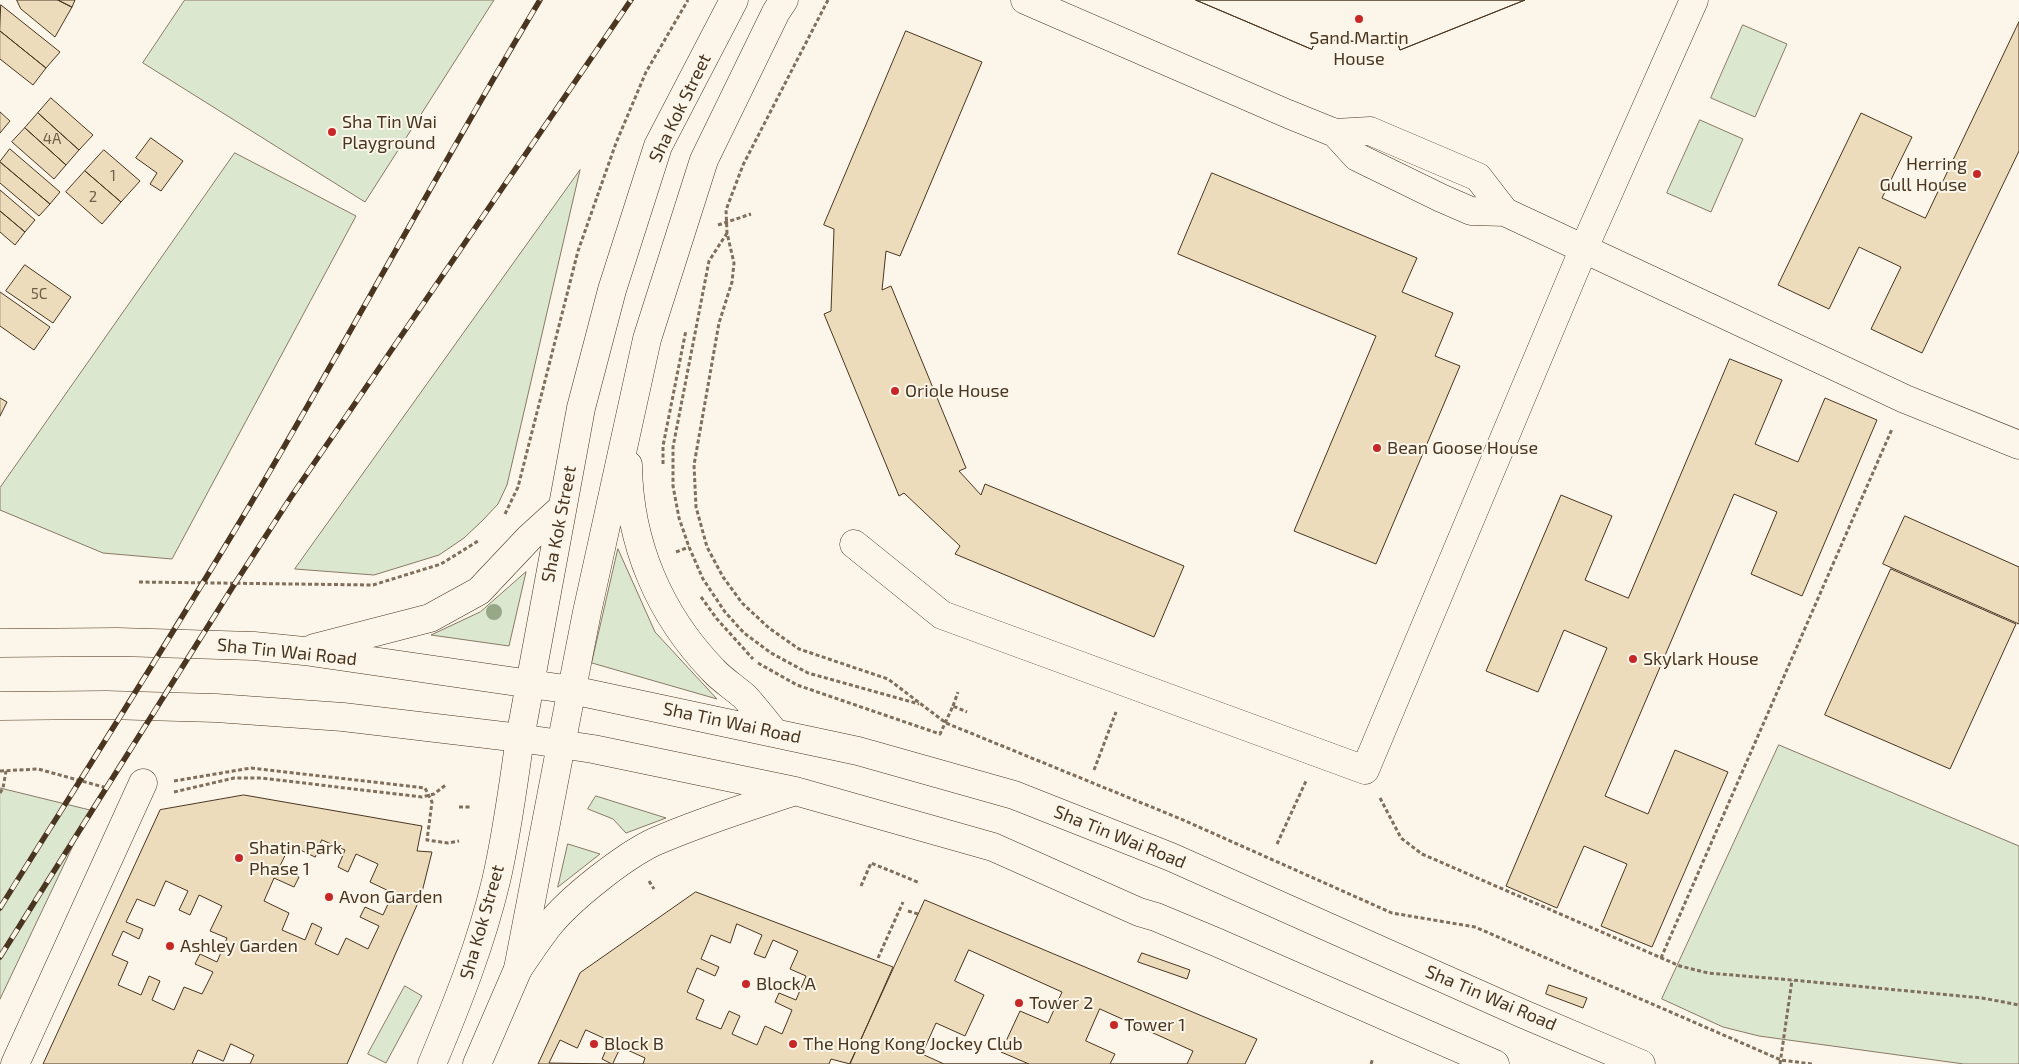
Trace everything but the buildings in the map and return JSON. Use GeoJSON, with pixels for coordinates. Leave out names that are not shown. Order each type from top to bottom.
{"type":"FeatureCollection","features":[{"type":"Feature","properties":{"kind":"main road","name":"Sha Kok Street"},"geometry":{"type":"LineString","coordinates":[[432,1064],[461,995],[496,882],[530,682],[581,408],[612,290],[658,146],[734,0]]}},
{"type":"Feature","properties":{"kind":"main road"},"geometry":{"type":"LineString","coordinates":[[518,969],[572,690],[647,339],[704,160],[776,12],[784,0]]}},
{"type":"Feature","properties":{"kind":"main road"},"geometry":{"type":"LineString","coordinates":[[1025,0],[1271,107],[1335,132],[1357,157],[1464,208],[1472,211],[1505,212],[1905,399],[2019,445]]}},
{"type":"Feature","properties":{"kind":"main road"},"geometry":{"type":"LineString","coordinates":[[854,544],[942,615],[1365,770],[1584,248],[1694,0]]}},
{"type":"Feature","properties":{"kind":"main road"},"geometry":{"type":"LineString","coordinates":[[627,426],[628,488],[634,529],[646,568],[664,606],[687,640],[708,665],[745,698],[774,732]]}},
{"type":"Feature","properties":{"kind":"main road"},"geometry":{"type":"LineString","coordinates":[[304,651],[430,618],[479,591],[529,538],[562,508]]}},
{"type":"Feature","properties":{"kind":"main road","name":"Sha Tin Wai Road"},"geometry":{"type":"LineString","coordinates":[[0,643],[118,642],[254,646],[304,651],[469,676],[530,682],[858,751],[1014,795],[1171,857],[1521,1013],[1641,1064]]}},
{"type":"Feature","properties":{"kind":"main road"},"geometry":{"type":"LineString","coordinates":[[0,706],[106,705],[216,708],[343,717],[520,738],[626,755],[794,791],[993,847],[1138,912],[1156,917],[1216,942],[1495,1064]]}},
{"type":"Feature","properties":{"kind":"main road"},"geometry":{"type":"LineString","coordinates":[[15,1064],[140,789]]}},
{"type":"Feature","properties":{"kind":"main road"},"geometry":{"type":"LineString","coordinates":[[477,1064],[518,969],[550,924],[591,886],[653,843],[681,831],[794,791]]}},
{"type":"Feature","properties":{"kind":"path"},"geometry":{"type":"LineString","coordinates":[[504,517],[518,487],[578,251],[616,143],[646,72],[688,0]]}},
{"type":"Feature","properties":{"kind":"path"},"geometry":{"type":"LineString","coordinates":[[709,229],[751,214]]}},
{"type":"Feature","properties":{"kind":"path"},"geometry":{"type":"LineString","coordinates":[[727,232],[709,261],[673,447],[673,486],[689,547],[703,579],[725,612],[744,633],[771,653],[808,673],[921,704]]}},
{"type":"Feature","properties":{"kind":"path"},"geometry":{"type":"LineString","coordinates":[[662,473],[663,446],[688,321]]}},
{"type":"Feature","properties":{"kind":"path"},"geometry":{"type":"LineString","coordinates":[[1661,958],[1905,399]]}},
{"type":"Feature","properties":{"kind":"path"},"geometry":{"type":"LineString","coordinates":[[138,582],[373,585],[440,564],[473,546],[480,540]]}},
{"type":"Feature","properties":{"kind":"path"},"geometry":{"type":"LineString","coordinates":[[674,546],[679,559]]}},
{"type":"Feature","properties":{"kind":"path"},"geometry":{"type":"LineString","coordinates":[[699,596],[756,662],[797,685],[940,734],[958,692]]}},
{"type":"Feature","properties":{"kind":"path"},"geometry":{"type":"LineString","coordinates":[[1094,770],[1127,683]]}},
{"type":"Feature","properties":{"kind":"path"},"geometry":{"type":"LineString","coordinates":[[953,706],[967,712]]}},
{"type":"Feature","properties":{"kind":"path"},"geometry":{"type":"LineString","coordinates":[[1277,844],[1320,753]]}},
{"type":"Feature","properties":{"kind":"path"},"geometry":{"type":"LineString","coordinates":[[140,789],[161,783],[251,768],[425,788],[432,802],[427,840],[459,841]]}},
{"type":"Feature","properties":{"kind":"path"},"geometry":{"type":"LineString","coordinates":[[0,771],[38,769],[140,789],[158,796],[234,778],[261,778],[422,797],[434,794],[447,784]]}},
{"type":"Feature","properties":{"kind":"path"},"geometry":{"type":"LineString","coordinates":[[1365,770],[1402,838],[1422,854],[1680,966],[1708,973],[1982,998],[2019,1005]]}},
{"type":"Feature","properties":{"kind":"path"},"geometry":{"type":"LineString","coordinates":[[0,793],[3,788],[6,771]]}},
{"type":"Feature","properties":{"kind":"path"},"geometry":{"type":"LineString","coordinates":[[459,807],[472,807]]}},
{"type":"Feature","properties":{"kind":"path"},"geometry":{"type":"LineString","coordinates":[[861,886],[871,863],[920,883]]}},
{"type":"Feature","properties":{"kind":"path"},"geometry":{"type":"LineString","coordinates":[[878,958],[903,902]]}},
{"type":"Feature","properties":{"kind":"path"},"geometry":{"type":"LineString","coordinates":[[895,910],[899,912]]}},
{"type":"Feature","properties":{"kind":"path"},"geometry":{"type":"LineString","coordinates":[[908,910],[918,914]]}},
{"type":"Feature","properties":{"kind":"path"},"geometry":{"type":"LineString","coordinates":[[1780,1064],[1792,980]]}},
{"type":"Feature","properties":{"kind":"path"},"geometry":{"type":"LineString","coordinates":[[1371,1064],[1374,1058]]}},
{"type":"Feature","properties":{"kind":"green space","name":"Sha Tin Wai Playground"},"geometry":{"type":"Polygon","coordinates":[[[185,0],[494,0],[365,202],[143,63],[185,0]]]}},
{"type":"Feature","properties":{"kind":"green space"},"geometry":{"type":"Polygon","coordinates":[[[1743,25],[1787,44],[1755,117],[1711,98],[1743,25]]]}},
{"type":"Feature","properties":{"kind":"green space"},"geometry":{"type":"Polygon","coordinates":[[[1700,120],[1743,139],[1711,212],[1667,193],[1700,120]]]}},
{"type":"Feature","properties":{"kind":"green space"},"geometry":{"type":"Polygon","coordinates":[[[235,153],[356,216],[172,559],[103,553],[0,510],[0,488],[235,153]]]}},
{"type":"Feature","properties":{"kind":"green space"},"geometry":{"type":"Polygon","coordinates":[[[580,170],[507,485],[498,504],[464,538],[439,555],[374,575],[295,569],[580,170]]]}},
{"type":"Feature","properties":{"kind":"green space"},"geometry":{"type":"Polygon","coordinates":[[[618,549],[655,632],[717,699],[592,663],[618,549]]]}},
{"type":"Feature","properties":{"kind":"green space"},"geometry":{"type":"Polygon","coordinates":[[[526,572],[509,646],[431,635],[480,612],[526,572]]]}},
{"type":"Feature","properties":{"kind":"green space"},"geometry":{"type":"Polygon","coordinates":[[[1779,745],[2019,846],[2019,1064],[1964,1064],[1759,1036],[1723,1027],[1662,999],[1779,745]]]}},
{"type":"Feature","properties":{"kind":"green space"},"geometry":{"type":"Polygon","coordinates":[[[0,788],[90,810],[0,999],[0,788]]]}},
{"type":"Feature","properties":{"kind":"green space"},"geometry":{"type":"Polygon","coordinates":[[[596,796],[666,818],[626,833],[613,819],[588,809],[596,796]]]}},
{"type":"Feature","properties":{"kind":"green space"},"geometry":{"type":"Polygon","coordinates":[[[568,844],[600,854],[558,887],[568,844]]]}},
{"type":"Feature","properties":{"kind":"green space"},"geometry":{"type":"Polygon","coordinates":[[[405,986],[422,996],[386,1063],[368,1054],[405,986]]]}},
{"type":"Feature","properties":{"kind":"railway"},"geometry":{"type":"LineString","coordinates":[[0,908],[164,647],[260,488],[540,0]]}},
{"type":"Feature","properties":{"kind":"railway"},"geometry":{"type":"LineString","coordinates":[[0,957],[291,497],[631,0]]}},
{"type":"Feature","properties":{"kind":"place","name":"Sand Martin House"},"geometry":{"type":"Point","coordinates":[1359,19]}},
{"type":"Feature","properties":{"kind":"place","name":"Sha Tin Wai Playground"},"geometry":{"type":"Point","coordinates":[332,132]}},
{"type":"Feature","properties":{"kind":"place","name":"Herring Gull House"},"geometry":{"type":"Point","coordinates":[1977,174]}},
{"type":"Feature","properties":{"kind":"place","name":"Oriole House"},"geometry":{"type":"Point","coordinates":[895,391]}},
{"type":"Feature","properties":{"kind":"place","name":"Bean Goose House"},"geometry":{"type":"Point","coordinates":[1377,448]}},
{"type":"Feature","properties":{"kind":"place","name":"Skylark House"},"geometry":{"type":"Point","coordinates":[1633,659]}},
{"type":"Feature","properties":{"kind":"place","name":"Shatin Park Phase 1"},"geometry":{"type":"Point","coordinates":[239,858]}},
{"type":"Feature","properties":{"kind":"place","name":"Avon Garden"},"geometry":{"type":"Point","coordinates":[329,897]}},
{"type":"Feature","properties":{"kind":"place","name":"Ashley Garden"},"geometry":{"type":"Point","coordinates":[170,946]}},
{"type":"Feature","properties":{"kind":"place","name":"Block A"},"geometry":{"type":"Point","coordinates":[746,984]}},
{"type":"Feature","properties":{"kind":"place","name":"Tower 2"},"geometry":{"type":"Point","coordinates":[1019,1003]}},
{"type":"Feature","properties":{"kind":"place","name":"Tower 1"},"geometry":{"type":"Point","coordinates":[1114,1025]}},
{"type":"Feature","properties":{"kind":"place","name":"Block B"},"geometry":{"type":"Point","coordinates":[594,1044]}},
{"type":"Feature","properties":{"kind":"place","name":"The Hong Kong Jockey Club"},"geometry":{"type":"Point","coordinates":[793,1044]}}]}
